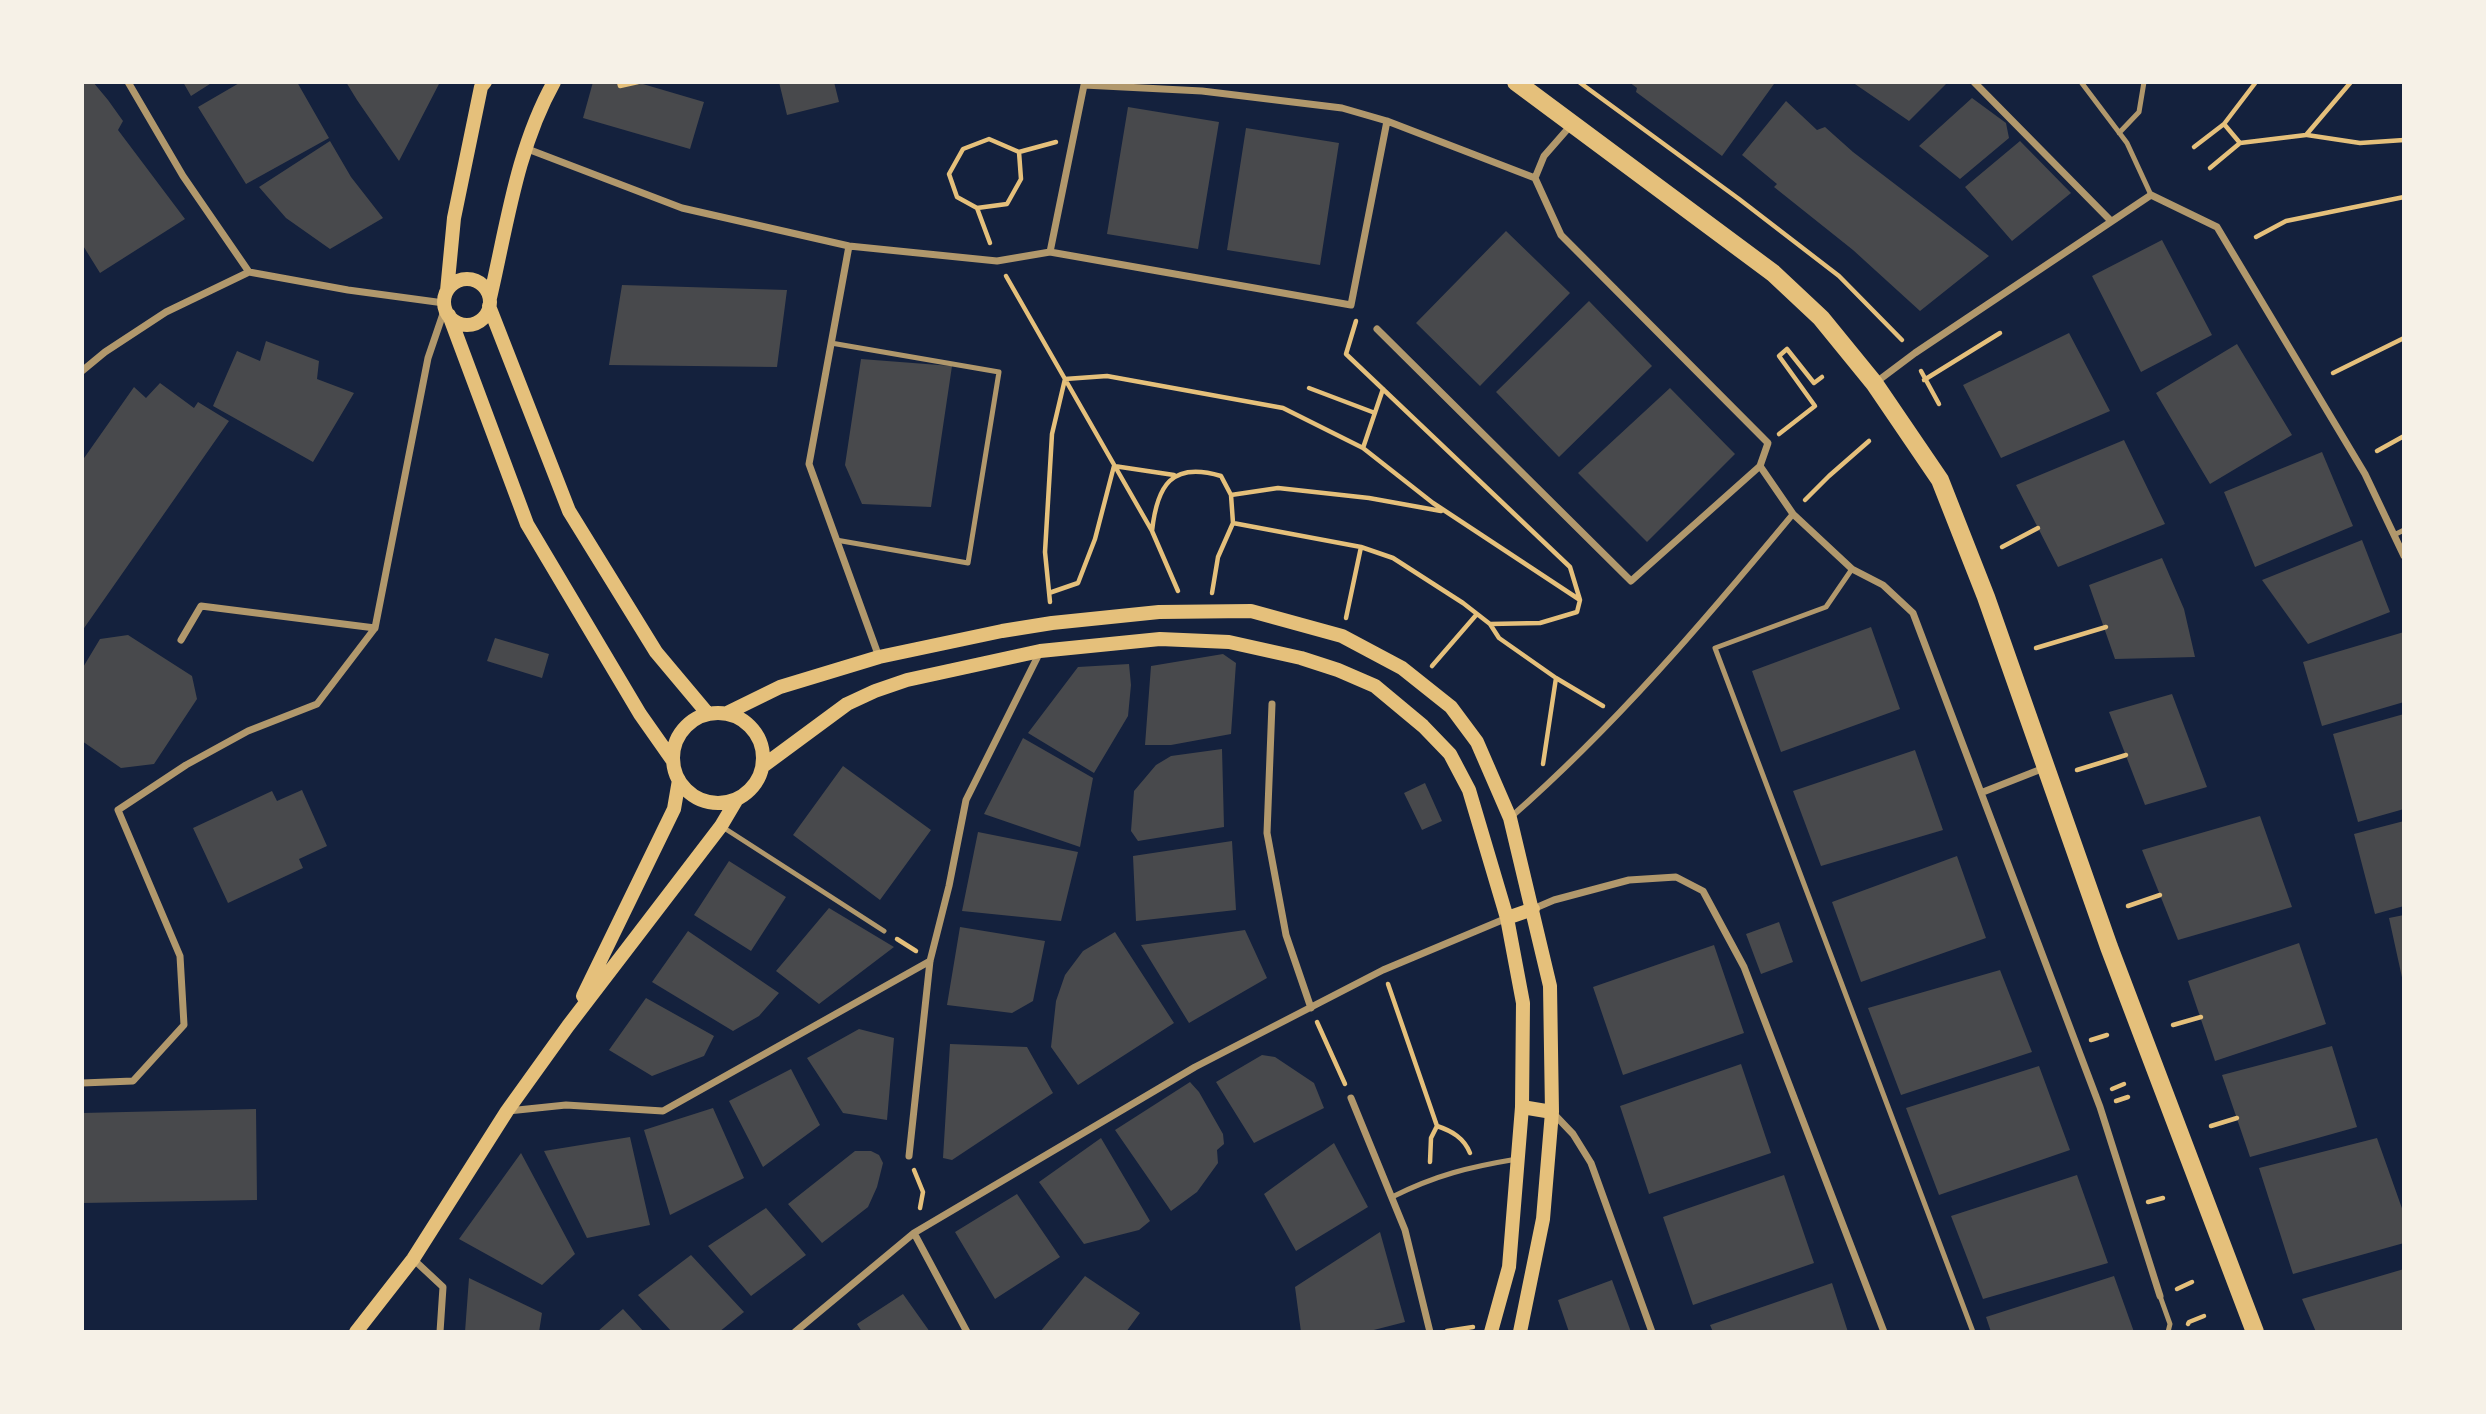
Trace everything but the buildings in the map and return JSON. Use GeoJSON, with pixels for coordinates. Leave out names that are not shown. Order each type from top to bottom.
{"type":"FeatureCollection","features":[{"type":"Feature","properties":{"kind":"main road"},"geometry":{"type":"LineString","coordinates":[[446,304],[461,324],[468,325],[482,319],[490,302],[525,148],[540,107],[554,82]]}},
{"type":"Feature","properties":{"kind":"main road"},"geometry":{"type":"LineString","coordinates":[[481,84],[454,218],[446,304],[527,524],[633,702],[673,761],[679,780],[695,797],[709,802],[723,803],[737,799]]}},
{"type":"Feature","properties":{"kind":"main road"},"geometry":{"type":"LineString","coordinates":[[1522,84],[1773,273],[1821,318],[1874,383],[1940,480],[1986,597],[2109,947],[2255,1332]]}},
{"type":"Feature","properties":{"kind":"main road"},"geometry":{"type":"LineString","coordinates":[[446,304],[457,281],[471,279],[483,285],[569,511],[656,652],[708,714]]}},
{"type":"Feature","properties":{"kind":"main road"},"geometry":{"type":"LineString","coordinates":[[673,761],[679,734],[688,723],[708,714],[727,713],[779,687],[879,657],[1052,623],[1187,611],[1251,611],[1342,636],[1402,668],[1451,707],[1477,742],[1510,818],[1550,986],[1552,1112],[1543,1219],[1520,1332]]}},
{"type":"Feature","properties":{"kind":"main road"},"geometry":{"type":"LineString","coordinates":[[763,766],[847,704],[875,691],[906,680],[1040,651],[1160,639],[1229,642],[1301,658],[1375,686],[1423,726],[1450,754],[1469,790],[1507,918],[1523,1003],[1522,1107],[1509,1267],[1491,1332]]}},
{"type":"Feature","properties":{"kind":"main road"},"geometry":{"type":"LineString","coordinates":[[356,1332],[413,1259],[507,1111],[568,1026],[721,826],[737,799],[754,785],[763,766],[763,752],[755,732],[740,718],[727,713]]}},
{"type":"Feature","properties":{"kind":"main road"},"geometry":{"type":"LineString","coordinates":[[568,1026],[674,809],[679,780]]}},
{"type":"Feature","properties":{"kind":"main road"},"geometry":{"type":"LineString","coordinates":[[1507,918],[1533,909]]}},
{"type":"Feature","properties":{"kind":"main road"},"geometry":{"type":"LineString","coordinates":[[1522,1107],[1552,1112]]}},
{"type":"Feature","properties":{"kind":"street"},"geometry":{"type":"LineString","coordinates":[[128,82],[183,176],[249,272]]}},
{"type":"Feature","properties":{"kind":"street"},"geometry":{"type":"LineString","coordinates":[[1975,82],[2111,222]]}},
{"type":"Feature","properties":{"kind":"street"},"geometry":{"type":"LineString","coordinates":[[1050,252],[1084,85],[1215,93],[1342,108],[1387,121],[1535,178],[1561,235],[1768,443],[1760,466],[1631,581],[1377,329]]}},
{"type":"Feature","properties":{"kind":"street"},"geometry":{"type":"LineString","coordinates":[[525,148],[682,208],[849,246],[998,261],[1050,252],[1351,306],[1387,121]]}},
{"type":"Feature","properties":{"kind":"street"},"geometry":{"type":"LineString","coordinates":[[1535,178],[1544,156],[1572,123]]}},
{"type":"Feature","properties":{"kind":"street"},"geometry":{"type":"LineString","coordinates":[[1874,383],[2151,195],[2217,228],[2365,474],[2404,556]]}},
{"type":"Feature","properties":{"kind":"street"},"geometry":{"type":"LineString","coordinates":[[849,246],[809,464],[879,657]]}},
{"type":"Feature","properties":{"kind":"street"},"geometry":{"type":"LineString","coordinates":[[82,371],[105,352],[166,312],[249,272],[446,304],[428,358],[375,628],[317,704],[248,731],[186,765],[118,810],[180,956],[184,1024],[133,1081],[82,1083]]}},
{"type":"Feature","properties":{"kind":"street"},"geometry":{"type":"LineString","coordinates":[[1760,466],[1793,514],[1852,569],[1883,585],[1913,613],[2100,1107],[2160,1296]]}},
{"type":"Feature","properties":{"kind":"street"},"geometry":{"type":"LineString","coordinates":[[1510,818],[1617,714],[1688,640],[1793,514]]}},
{"type":"Feature","properties":{"kind":"street"},"geometry":{"type":"LineString","coordinates":[[181,640],[201,606],[375,628]]}},
{"type":"Feature","properties":{"kind":"street"},"geometry":{"type":"LineString","coordinates":[[909,1156],[930,961],[949,886],[966,800],[1040,651]]}},
{"type":"Feature","properties":{"kind":"street"},"geometry":{"type":"LineString","coordinates":[[1272,704],[1267,833],[1286,935],[1311,1009]]}},
{"type":"Feature","properties":{"kind":"street"},"geometry":{"type":"LineString","coordinates":[[1983,792],[2047,766]]}},
{"type":"Feature","properties":{"kind":"street"},"geometry":{"type":"LineString","coordinates":[[1533,909],[1555,900],[1629,880],[1676,877],[1703,891],[1744,967],[1884,1332]]}},
{"type":"Feature","properties":{"kind":"street"},"geometry":{"type":"LineString","coordinates":[[795,1332],[915,1233],[1195,1067],[1383,970],[1507,918]]}},
{"type":"Feature","properties":{"kind":"street"},"geometry":{"type":"LineString","coordinates":[[507,1111],[566,1105],[663,1111],[930,961]]}},
{"type":"Feature","properties":{"kind":"street"},"geometry":{"type":"LineString","coordinates":[[1351,1098],[1405,1230],[1430,1332]]}},
{"type":"Feature","properties":{"kind":"street"},"geometry":{"type":"LineString","coordinates":[[1552,1112],[1573,1134],[1591,1163],[1652,1332]]}},
{"type":"Feature","properties":{"kind":"street"},"geometry":{"type":"LineString","coordinates":[[915,1233],[967,1332]]}},
{"type":"Feature","properties":{"kind":"street"},"geometry":{"type":"LineString","coordinates":[[413,1259],[443,1287],[440,1332]]}},
{"type":"Feature","properties":{"kind":"lane"},"geometry":{"type":"LineString","coordinates":[[2081,82],[2127,143],[2151,195]]}},
{"type":"Feature","properties":{"kind":"lane"},"geometry":{"type":"LineString","coordinates":[[2119,133],[2139,112],[2144,82]]}},
{"type":"Feature","properties":{"kind":"lane"},"geometry":{"type":"LineString","coordinates":[[831,343],[999,372],[968,563],[836,540]]}},
{"type":"Feature","properties":{"kind":"lane"},"geometry":{"type":"LineString","coordinates":[[2394,535],[2404,530]]}},
{"type":"Feature","properties":{"kind":"lane"},"geometry":{"type":"LineString","coordinates":[[1852,569],[1826,607],[1715,649],[1973,1332]]}},
{"type":"Feature","properties":{"kind":"lane"},"geometry":{"type":"LineString","coordinates":[[721,826],[884,931]]}},
{"type":"Feature","properties":{"kind":"lane"},"geometry":{"type":"LineString","coordinates":[[1392,1197],[1429,1179],[1475,1166],[1517,1159]]}},
{"type":"Feature","properties":{"kind":"lane"},"geometry":{"type":"LineString","coordinates":[[2160,1296],[2170,1324],[2168,1332]]}},
{"type":"Feature","properties":{"kind":"path"},"geometry":{"type":"LineString","coordinates":[[619,82],[620,86],[638,82]]}},
{"type":"Feature","properties":{"kind":"path"},"geometry":{"type":"LineString","coordinates":[[1579,82],[1739,198],[1839,276],[1915,354],[1924,380],[1940,404]]}},
{"type":"Feature","properties":{"kind":"path"},"geometry":{"type":"LineString","coordinates":[[2194,147],[2224,124],[2256,82]]}},
{"type":"Feature","properties":{"kind":"path"},"geometry":{"type":"LineString","coordinates":[[2306,135],[2351,82]]}},
{"type":"Feature","properties":{"kind":"path"},"geometry":{"type":"LineString","coordinates":[[2224,124],[2240,144]]}},
{"type":"Feature","properties":{"kind":"path"},"geometry":{"type":"LineString","coordinates":[[2210,168],[2240,144],[2306,135],[2360,143],[2404,140]]}},
{"type":"Feature","properties":{"kind":"path"},"geometry":{"type":"LineString","coordinates":[[1019,152],[1021,179],[1006,204],[977,208],[957,197],[949,174],[963,149],[989,139],[1019,152],[1073,137]]}},
{"type":"Feature","properties":{"kind":"path"},"geometry":{"type":"LineString","coordinates":[[2256,237],[2286,221],[2404,197]]}},
{"type":"Feature","properties":{"kind":"path"},"geometry":{"type":"LineString","coordinates":[[977,208],[998,261],[1152,531],[1187,611]]}},
{"type":"Feature","properties":{"kind":"path"},"geometry":{"type":"LineString","coordinates":[[1355,315],[1357,324],[1346,355],[1570,566],[1580,600],[1577,612],[1540,623],[1490,624]]}},
{"type":"Feature","properties":{"kind":"path"},"geometry":{"type":"LineString","coordinates":[[1924,380],[2000,333]]}},
{"type":"Feature","properties":{"kind":"path"},"geometry":{"type":"LineString","coordinates":[[2333,373],[2404,338]]}},
{"type":"Feature","properties":{"kind":"path"},"geometry":{"type":"LineString","coordinates":[[1768,443],[1815,406],[1779,356],[1787,349],[1814,383],[1822,377]]}},
{"type":"Feature","properties":{"kind":"path"},"geometry":{"type":"LineString","coordinates":[[1065,379],[1107,376],[1283,408],[1363,448],[1445,512],[1580,600]]}},
{"type":"Feature","properties":{"kind":"path"},"geometry":{"type":"LineString","coordinates":[[1052,623],[1045,552],[1052,433],[1065,379]]}},
{"type":"Feature","properties":{"kind":"path"},"geometry":{"type":"LineString","coordinates":[[1309,388],[1375,413]]}},
{"type":"Feature","properties":{"kind":"path"},"geometry":{"type":"LineString","coordinates":[[1363,448],[1383,389]]}},
{"type":"Feature","properties":{"kind":"path"},"geometry":{"type":"LineString","coordinates":[[2377,451],[2404,436]]}},
{"type":"Feature","properties":{"kind":"path"},"geometry":{"type":"LineString","coordinates":[[1811,493],[1869,442]]}},
{"type":"Feature","properties":{"kind":"path"},"geometry":{"type":"LineString","coordinates":[[1114,466],[1175,475],[1200,471],[1220,476],[1231,495],[1233,523],[1218,557],[1209,611]]}},
{"type":"Feature","properties":{"kind":"path"},"geometry":{"type":"LineString","coordinates":[[1049,593],[1077,583],[1095,539],[1114,466]]}},
{"type":"Feature","properties":{"kind":"path"},"geometry":{"type":"LineString","coordinates":[[1152,531],[1155,507],[1166,483],[1175,475]]}},
{"type":"Feature","properties":{"kind":"path"},"geometry":{"type":"LineString","coordinates":[[1231,495],[1278,488],[1369,498],[1445,512]]}},
{"type":"Feature","properties":{"kind":"path"},"geometry":{"type":"LineString","coordinates":[[1233,523],[1361,547],[1393,558],[1477,614],[1490,624],[1499,638],[1556,678],[1617,714]]}},
{"type":"Feature","properties":{"kind":"path"},"geometry":{"type":"LineString","coordinates":[[2002,547],[2038,528]]}},
{"type":"Feature","properties":{"kind":"path"},"geometry":{"type":"LineString","coordinates":[[1342,636],[1361,547]]}},
{"type":"Feature","properties":{"kind":"path"},"geometry":{"type":"LineString","coordinates":[[1418,682],[1477,614]]}},
{"type":"Feature","properties":{"kind":"path"},"geometry":{"type":"LineString","coordinates":[[2036,648],[2106,627]]}},
{"type":"Feature","properties":{"kind":"path"},"geometry":{"type":"LineString","coordinates":[[1538,793],[1556,678]]}},
{"type":"Feature","properties":{"kind":"path"},"geometry":{"type":"LineString","coordinates":[[2077,770],[2126,755]]}},
{"type":"Feature","properties":{"kind":"path"},"geometry":{"type":"LineString","coordinates":[[2128,906],[2160,895]]}},
{"type":"Feature","properties":{"kind":"path"},"geometry":{"type":"LineString","coordinates":[[884,931],[930,961]]}},
{"type":"Feature","properties":{"kind":"path"},"geometry":{"type":"LineString","coordinates":[[1383,970],[1437,1126],[1432,1139],[1429,1179]]}},
{"type":"Feature","properties":{"kind":"path"},"geometry":{"type":"LineString","coordinates":[[1311,1009],[1351,1098]]}},
{"type":"Feature","properties":{"kind":"path"},"geometry":{"type":"LineString","coordinates":[[2173,1025],[2201,1017]]}},
{"type":"Feature","properties":{"kind":"path"},"geometry":{"type":"LineString","coordinates":[[2211,1126],[2237,1118]]}},
{"type":"Feature","properties":{"kind":"path"},"geometry":{"type":"LineString","coordinates":[[1437,1126],[1451,1131],[1466,1143],[1475,1166]]}},
{"type":"Feature","properties":{"kind":"path"},"geometry":{"type":"LineString","coordinates":[[909,1156],[923,1192],[915,1233]]}},
{"type":"Feature","properties":{"kind":"path"},"geometry":{"type":"LineString","coordinates":[[2189,1322],[2204,1316]]}}]}
